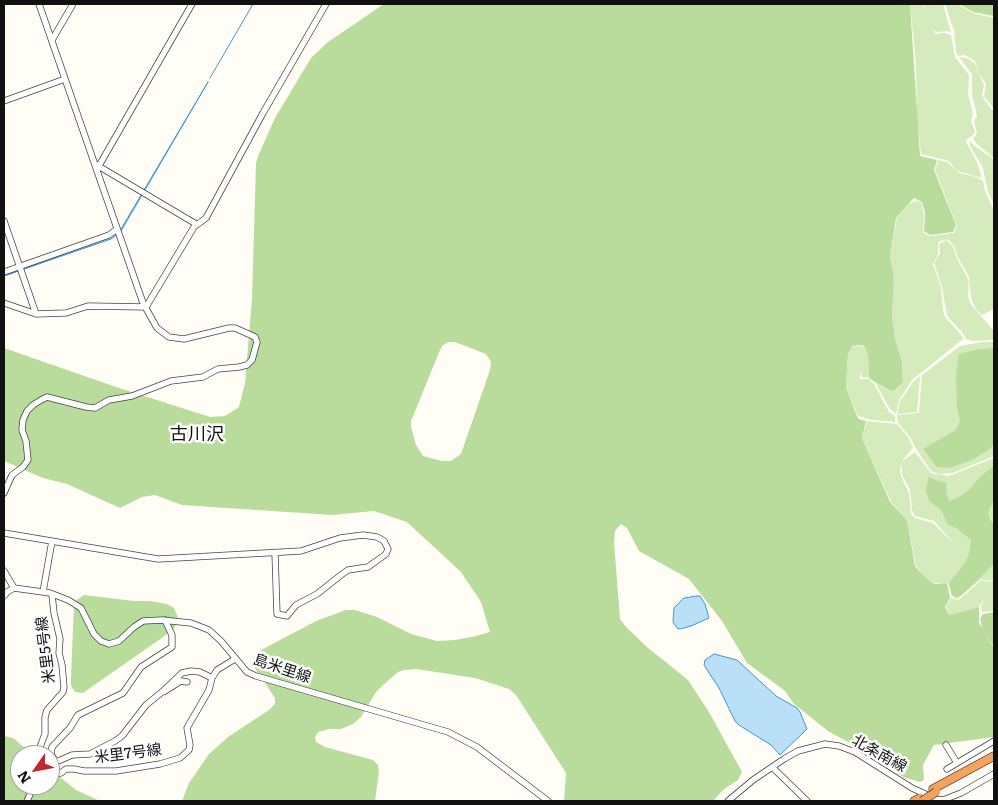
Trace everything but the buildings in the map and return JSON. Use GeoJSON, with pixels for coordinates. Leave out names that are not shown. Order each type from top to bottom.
{"type":"FeatureCollection","features":[{"type":"Feature","properties":{"kind":"highway"},"geometry":{"type":"LineString","coordinates":[[919,800],[994,756]]}},
{"type":"Feature","properties":{"kind":"highway"},"geometry":{"type":"LineString","coordinates":[[935,790],[994,760]]}},
{"type":"Feature","properties":{"kind":"street"},"geometry":{"type":"LineString","coordinates":[[4,493],[12,474],[23,468],[28,460],[26,441],[22,430],[23,420],[27,411],[40,400],[47,397],[94,408],[109,400],[132,396],[171,381],[203,377],[218,369],[239,368],[252,360],[257,342],[255,337],[235,328],[191,338],[169,337],[157,328],[146,307],[117,229],[40,4]]}},
{"type":"Feature","properties":{"kind":"street"},"geometry":{"type":"LineString","coordinates":[[52,40],[73,4]]}},
{"type":"Feature","properties":{"kind":"street"},"geometry":{"type":"LineString","coordinates":[[96,167],[100,164],[192,4]]}},
{"type":"Feature","properties":{"kind":"street"},"geometry":{"type":"LineString","coordinates":[[146,307],[196,224],[206,218],[263,113],[326,4]]}},
{"type":"Feature","properties":{"kind":"street"},"geometry":{"type":"LineString","coordinates":[[4,101],[65,79]]}},
{"type":"Feature","properties":{"kind":"street"},"geometry":{"type":"LineString","coordinates":[[96,167],[100,167],[196,224]]}},
{"type":"Feature","properties":{"kind":"street"},"geometry":{"type":"LineString","coordinates":[[4,222],[36,314]]}},
{"type":"Feature","properties":{"kind":"street"},"geometry":{"type":"LineString","coordinates":[[4,272],[109,235],[117,229]]}},
{"type":"Feature","properties":{"kind":"street"},"geometry":{"type":"LineString","coordinates":[[4,302],[36,314],[66,313],[88,306],[146,307]]}},
{"type":"Feature","properties":{"kind":"street"},"geometry":{"type":"LineString","coordinates":[[4,533],[158,559],[301,551],[340,538],[363,535],[377,537],[384,542],[388,549],[386,554],[368,566],[348,570],[317,594],[296,605],[287,616],[278,614],[275,552]]}},
{"type":"Feature","properties":{"kind":"street"},"geometry":{"type":"LineString","coordinates":[[43,592],[52,541]]}},
{"type":"Feature","properties":{"kind":"street"},"geometry":{"type":"LineString","coordinates":[[4,571],[14,588]]}},
{"type":"Feature","properties":{"kind":"street"},"geometry":{"type":"LineString","coordinates":[[4,578],[14,588]]}},
{"type":"Feature","properties":{"kind":"street"},"geometry":{"type":"LineString","coordinates":[[4,596],[14,588]]}},
{"type":"Feature","properties":{"kind":"street","name":"島米里線"},"geometry":{"type":"LineString","coordinates":[[14,588],[43,592],[68,600],[81,608],[94,634],[101,641],[109,644],[118,641],[143,622],[164,620],[191,623],[209,630],[221,641],[247,672],[440,729],[462,738],[499,762],[548,801]]}},
{"type":"Feature","properties":{"kind":"street","name":"米里5号線"},"geometry":{"type":"LineString","coordinates":[[41,745],[45,734],[47,710],[63,692],[64,687],[59,653],[60,639],[52,595]]}},
{"type":"Feature","properties":{"kind":"street"},"geometry":{"type":"LineString","coordinates":[[54,745],[70,728],[78,715],[123,693],[141,667],[172,647],[172,635],[164,620]]}},
{"type":"Feature","properties":{"kind":"street","name":"米里7号線"},"geometry":{"type":"LineString","coordinates":[[60,773],[66,769],[84,772],[116,770],[160,764],[180,758],[188,750],[190,745],[188,728],[209,690],[216,670],[235,659]]}},
{"type":"Feature","properties":{"kind":"street"},"geometry":{"type":"LineString","coordinates":[[60,760],[72,755],[90,754],[122,736],[146,705],[182,673],[200,672],[212,678]]}},
{"type":"Feature","properties":{"kind":"street"},"geometry":{"type":"LineString","coordinates":[[161,693],[181,681],[187,682]]}},
{"type":"Feature","properties":{"kind":"street"},"geometry":{"type":"LineString","coordinates":[[946,769],[994,741]]}},
{"type":"Feature","properties":{"kind":"street","name":"北条南線"},"geometry":{"type":"LineString","coordinates":[[728,801],[772,767],[798,751],[826,744],[839,746],[855,752],[912,788],[936,799],[943,800],[962,793],[994,774]]}},
{"type":"Feature","properties":{"kind":"street"},"geometry":{"type":"LineString","coordinates":[[946,745],[957,763]]}},
{"type":"Feature","properties":{"kind":"street"},"geometry":{"type":"LineString","coordinates":[[772,767],[807,801]]}},
{"type":"Feature","properties":{"kind":"green space"},"geometry":{"type":"Polygon","coordinates":[[[384,4],[910,4],[920,156],[937,160],[934,170],[956,225],[953,232],[930,235],[924,231],[925,213],[922,202],[914,198],[896,218],[890,257],[894,277],[892,317],[895,339],[902,361],[903,383],[891,391],[869,378],[868,355],[864,346],[860,345],[853,346],[848,353],[846,388],[857,416],[859,419],[866,421],[862,438],[890,502],[907,520],[915,566],[927,579],[935,584],[947,583],[950,598],[945,607],[949,615],[979,607],[979,623],[994,648],[994,737],[934,745],[923,765],[924,780],[920,782],[903,777],[882,761],[828,731],[794,704],[785,691],[747,663],[722,621],[689,579],[639,551],[627,528],[621,524],[615,531],[614,542],[620,619],[647,647],[688,680],[709,712],[742,772],[738,780],[724,789],[713,801],[564,801],[566,773],[516,695],[509,689],[475,678],[416,669],[398,672],[376,692],[361,717],[353,724],[341,729],[318,732],[315,737],[316,742],[325,747],[373,760],[378,765],[379,772],[375,801],[182,801],[189,783],[209,754],[228,737],[275,704],[275,698],[252,664],[257,653],[263,649],[316,621],[346,610],[355,610],[377,617],[411,634],[437,641],[455,640],[490,632],[481,602],[461,572],[407,522],[374,511],[332,515],[182,505],[155,495],[142,497],[120,508],[67,484],[43,478],[4,461],[4,348],[210,417],[225,416],[239,407],[245,383],[252,299],[256,163],[275,118],[311,58],[328,42],[384,4]],[[455,342],[443,345],[440,350],[411,421],[416,445],[423,456],[442,461],[451,461],[461,454],[490,370],[491,362],[486,354],[455,342]]]}},
{"type":"Feature","properties":{"kind":"green space"},"geometry":{"type":"Polygon","coordinates":[[[910,4],[923,4],[925,9],[924,4],[943,4],[951,33],[932,30],[936,34],[945,33],[951,35],[955,57],[969,75],[968,95],[973,114],[971,121],[975,131],[966,142],[977,162],[982,178],[957,171],[949,161],[921,154],[917,116],[916,64],[910,4]]]}},
{"type":"Feature","properties":{"kind":"green space"},"geometry":{"type":"Polygon","coordinates":[[[945,4],[957,4],[973,13],[994,18],[994,109],[984,96],[986,84],[979,73],[975,61],[965,55],[958,56],[954,31],[945,4]]]}},
{"type":"Feature","properties":{"kind":"green space"},"geometry":{"type":"Polygon","coordinates":[[[959,4],[994,4],[994,16],[973,12],[959,4]]]}},
{"type":"Feature","properties":{"kind":"green space"},"geometry":{"type":"Polygon","coordinates":[[[959,57],[967,58],[975,64],[984,85],[982,95],[994,111],[994,158],[973,139],[977,133],[974,121],[977,116],[972,94],[972,74],[959,57]]]}},
{"type":"Feature","properties":{"kind":"green space"},"geometry":{"type":"Polygon","coordinates":[[[970,141],[992,158],[994,163],[994,204],[988,192],[983,168],[970,146],[970,141]]]}},
{"type":"Feature","properties":{"kind":"green space"},"geometry":{"type":"Polygon","coordinates":[[[938,160],[947,162],[959,173],[976,177],[983,181],[985,191],[994,211],[994,309],[982,315],[976,309],[971,298],[969,277],[957,256],[955,247],[948,239],[940,241],[938,243],[938,254],[933,264],[941,287],[943,311],[945,317],[963,339],[912,380],[899,400],[896,414],[890,409],[876,384],[891,391],[896,390],[903,383],[902,360],[895,339],[892,317],[894,277],[890,257],[897,218],[909,204],[916,201],[921,202],[924,214],[923,232],[929,236],[954,233],[957,226],[935,170],[938,160]]]}},
{"type":"Feature","properties":{"kind":"green space"},"geometry":{"type":"Polygon","coordinates":[[[946,240],[953,246],[957,259],[969,282],[968,296],[970,303],[994,331],[994,340],[972,341],[966,339],[947,316],[942,287],[934,263],[940,253],[939,244],[946,240]]]}},
{"type":"Feature","properties":{"kind":"green space"},"geometry":{"type":"Polygon","coordinates":[[[994,342],[994,456],[953,473],[939,474],[931,471],[910,437],[898,423],[897,415],[919,413],[922,375],[960,346],[994,342]]]}},
{"type":"Feature","properties":{"kind":"green space"},"geometry":{"type":"Polygon","coordinates":[[[853,347],[864,347],[868,355],[869,377],[863,378],[860,372],[860,379],[869,379],[874,384],[889,412],[895,416],[895,422],[872,420],[858,416],[846,388],[848,353],[853,347]]]}},
{"type":"Feature","properties":{"kind":"green space"},"geometry":{"type":"Polygon","coordinates":[[[993,348],[994,443],[991,448],[972,460],[949,468],[937,467],[923,449],[956,430],[960,422],[957,407],[956,374],[959,354],[993,348]]]}},
{"type":"Feature","properties":{"kind":"green space"},"geometry":{"type":"Polygon","coordinates":[[[920,376],[917,412],[897,414],[900,401],[914,381],[920,376]]]}},
{"type":"Feature","properties":{"kind":"green space"},"geometry":{"type":"Polygon","coordinates":[[[867,421],[897,424],[908,437],[913,448],[903,460],[900,471],[909,493],[911,514],[915,518],[933,523],[957,547],[934,521],[915,516],[912,510],[910,489],[902,475],[902,464],[904,460],[915,452],[931,473],[949,476],[994,458],[994,579],[989,581],[981,579],[957,599],[952,596],[948,583],[935,583],[927,579],[916,566],[907,520],[891,502],[862,438],[867,421]]]}},
{"type":"Feature","properties":{"kind":"green space"},"geometry":{"type":"Polygon","coordinates":[[[994,465],[994,499],[988,513],[990,520],[994,524],[994,564],[957,598],[952,595],[949,583],[965,563],[971,540],[958,529],[947,524],[942,511],[929,501],[926,491],[927,484],[929,477],[940,482],[946,482],[949,501],[970,489],[994,465]]]}},
{"type":"Feature","properties":{"kind":"green space"},"geometry":{"type":"Polygon","coordinates":[[[981,580],[989,582],[994,580],[994,611],[982,612],[981,607],[984,599],[979,607],[949,615],[946,606],[951,598],[960,599],[981,580]]]}},
{"type":"Feature","properties":{"kind":"green space"},"geometry":{"type":"Polygon","coordinates":[[[84,595],[167,604],[174,608],[179,620],[173,630],[83,693],[75,692],[71,686],[74,602],[84,595]]]}},
{"type":"Feature","properties":{"kind":"green space"},"geometry":{"type":"Polygon","coordinates":[[[994,612],[994,647],[982,628],[980,619],[983,614],[994,612]]]}},
{"type":"Feature","properties":{"kind":"green space"},"geometry":{"type":"Polygon","coordinates":[[[4,736],[13,738],[21,745],[10,745],[10,795],[60,795],[60,777],[76,790],[100,801],[4,801],[4,736]]]}},
{"type":"Feature","properties":{"kind":"water"},"geometry":{"type":"Polygon","coordinates":[[[208,82],[121,231],[111,239],[4,276],[111,237],[121,229],[208,82]]]}},
{"type":"Feature","properties":{"kind":"water"},"geometry":{"type":"Polygon","coordinates":[[[700,596],[705,604],[709,618],[691,626],[677,628],[673,622],[674,608],[684,598],[700,596]]]}},
{"type":"Feature","properties":{"kind":"water"},"geometry":{"type":"Polygon","coordinates":[[[714,654],[737,660],[776,696],[797,708],[800,712],[807,729],[780,755],[771,745],[735,721],[719,688],[704,665],[705,660],[714,654]]]}},
{"type":"Feature","properties":{"kind":"waterway"},"geometry":{"type":"LineString","coordinates":[[210,78],[253,4]]}},
{"type":"Feature","properties":{"kind":"district","name":"古川沢"},"geometry":{"type":"Point","coordinates":[197,435]}}]}
